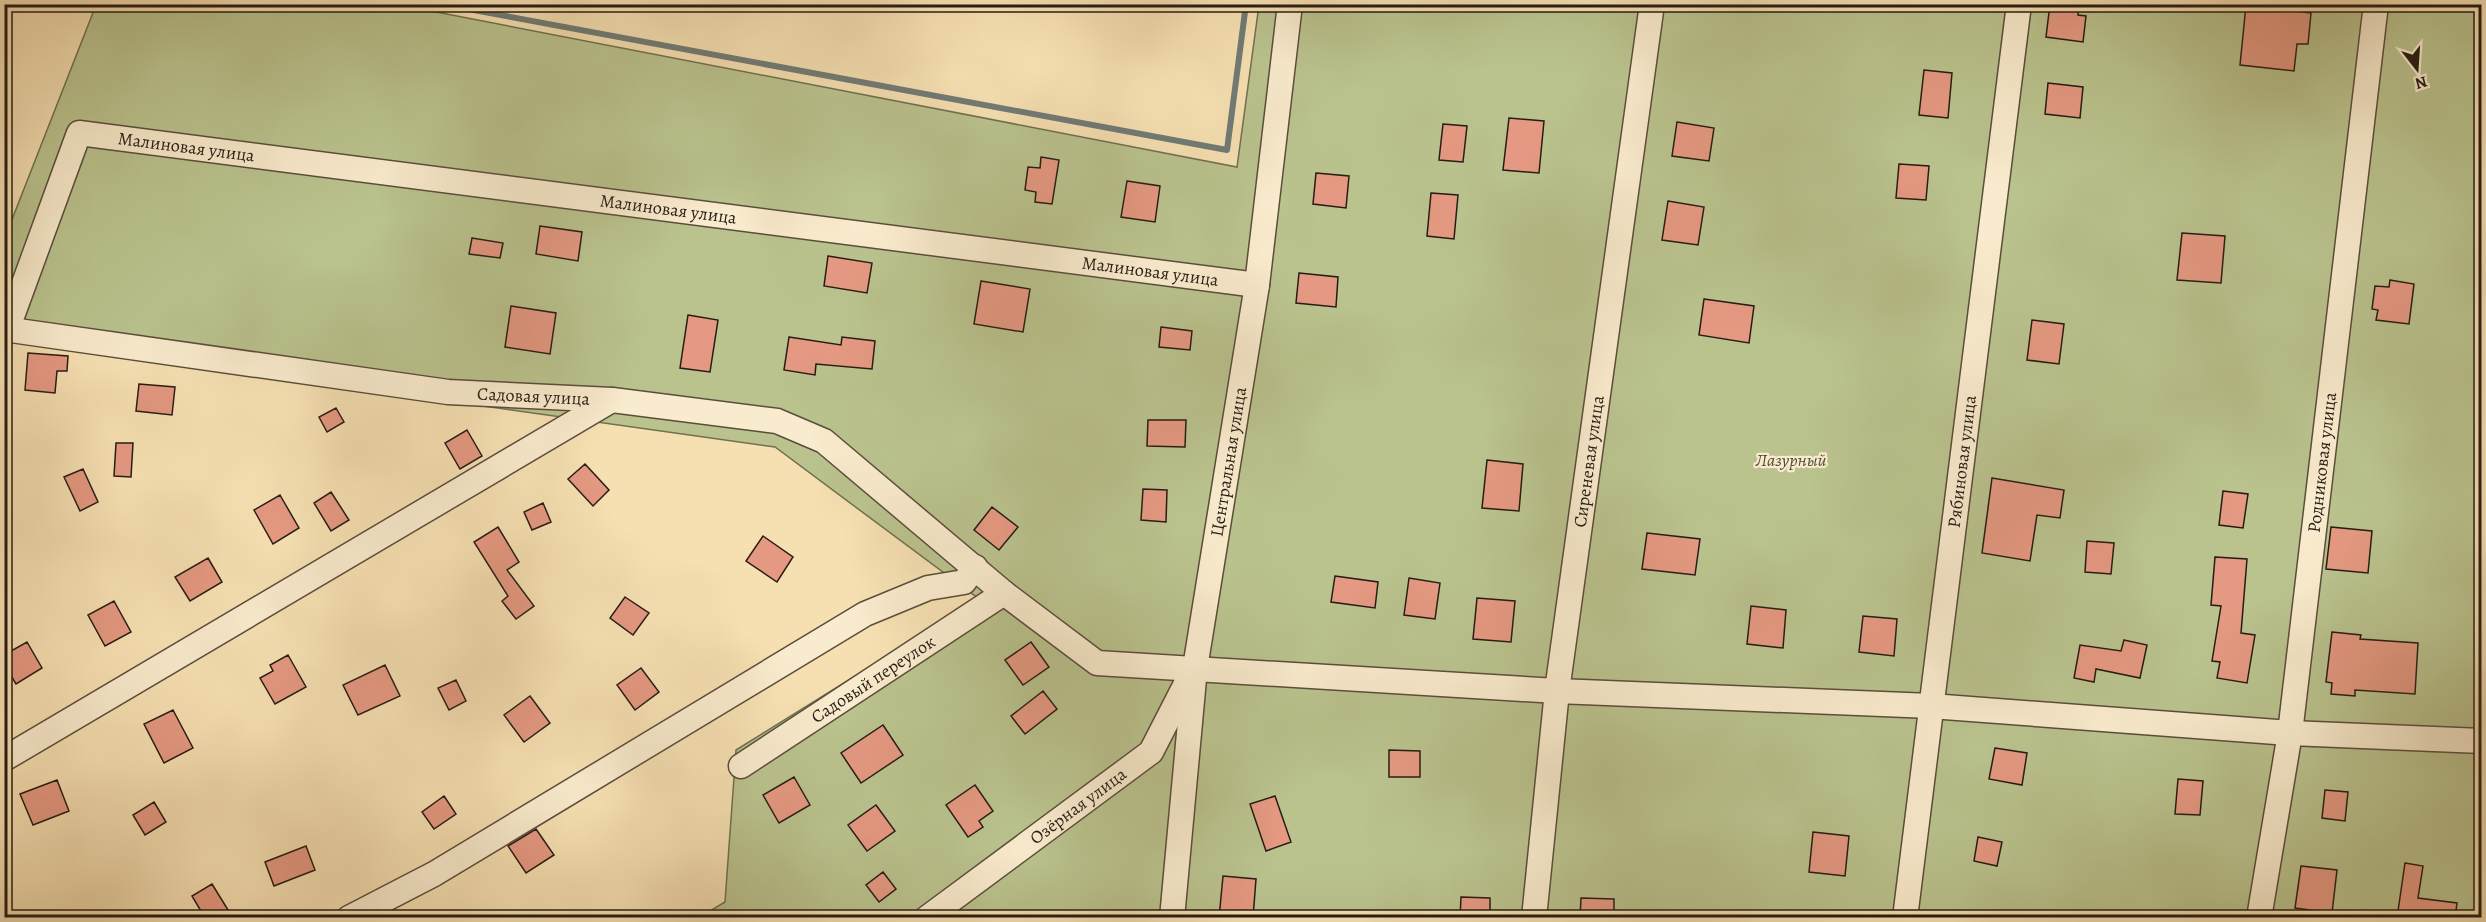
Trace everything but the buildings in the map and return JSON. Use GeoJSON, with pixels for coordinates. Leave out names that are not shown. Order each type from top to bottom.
{"type":"FeatureCollection","features":[{"type":"Feature","properties":{"kind":"street","name":"Центральная улица"},"geometry":{"type":"LineString","coordinates":[[1172,918],[1195,668],[1257,285],[1290,4]]}},
{"type":"Feature","properties":{"kind":"street","name":"Сиреневая улица"},"geometry":{"type":"LineString","coordinates":[[1534,918],[1557,691],[1652,4]]}},
{"type":"Feature","properties":{"kind":"street","name":"Рябиновая улица"},"geometry":{"type":"LineString","coordinates":[[1905,918],[2019,4]]}},
{"type":"Feature","properties":{"kind":"street","name":"Родниковая улица"},"geometry":{"type":"LineString","coordinates":[[2259,918],[2290,733],[2376,4]]}},
{"type":"Feature","properties":{"kind":"street","name":"Малиновая улица"},"geometry":{"type":"LineString","coordinates":[[6,329],[79,133],[1257,285]]}},
{"type":"Feature","properties":{"kind":"street","name":"Садовая улица"},"geometry":{"type":"LineString","coordinates":[[6,329],[448,392],[612,400],[777,421],[824,441],[1004,593],[1097,663],[1557,691],[1931,706],[2290,733],[2481,741]]}},
{"type":"Feature","properties":{"kind":"street"},"geometry":{"type":"LineString","coordinates":[[4,759],[612,400]]}},
{"type":"Feature","properties":{"kind":"street"},"geometry":{"type":"LineString","coordinates":[[349,918],[435,874],[865,614],[928,588],[964,582],[975,567]]}},
{"type":"Feature","properties":{"kind":"street","name":"Садовый переулок"},"geometry":{"type":"LineString","coordinates":[[741,766],[1004,593]]}},
{"type":"Feature","properties":{"kind":"street","name":"Озёрная улица"},"geometry":{"type":"LineString","coordinates":[[927,918],[1151,752],[1195,668]]}},
{"type":"Feature","properties":{"kind":"green space","name":"Лазурный"},"geometry":{"type":"Polygon","coordinates":[[[96,5],[400,5],[1237,167],[1259,5],[2481,5],[2481,917],[1153,918],[1153,915],[1149,918],[700,917],[725,902],[736,750],[979,599],[775,447],[5,339],[4,240],[96,5]]]}},
{"type":"Feature","properties":{"kind":"waterway"},"geometry":{"type":"LineString","coordinates":[[441,4],[1227,150],[1246,4]]}}]}
